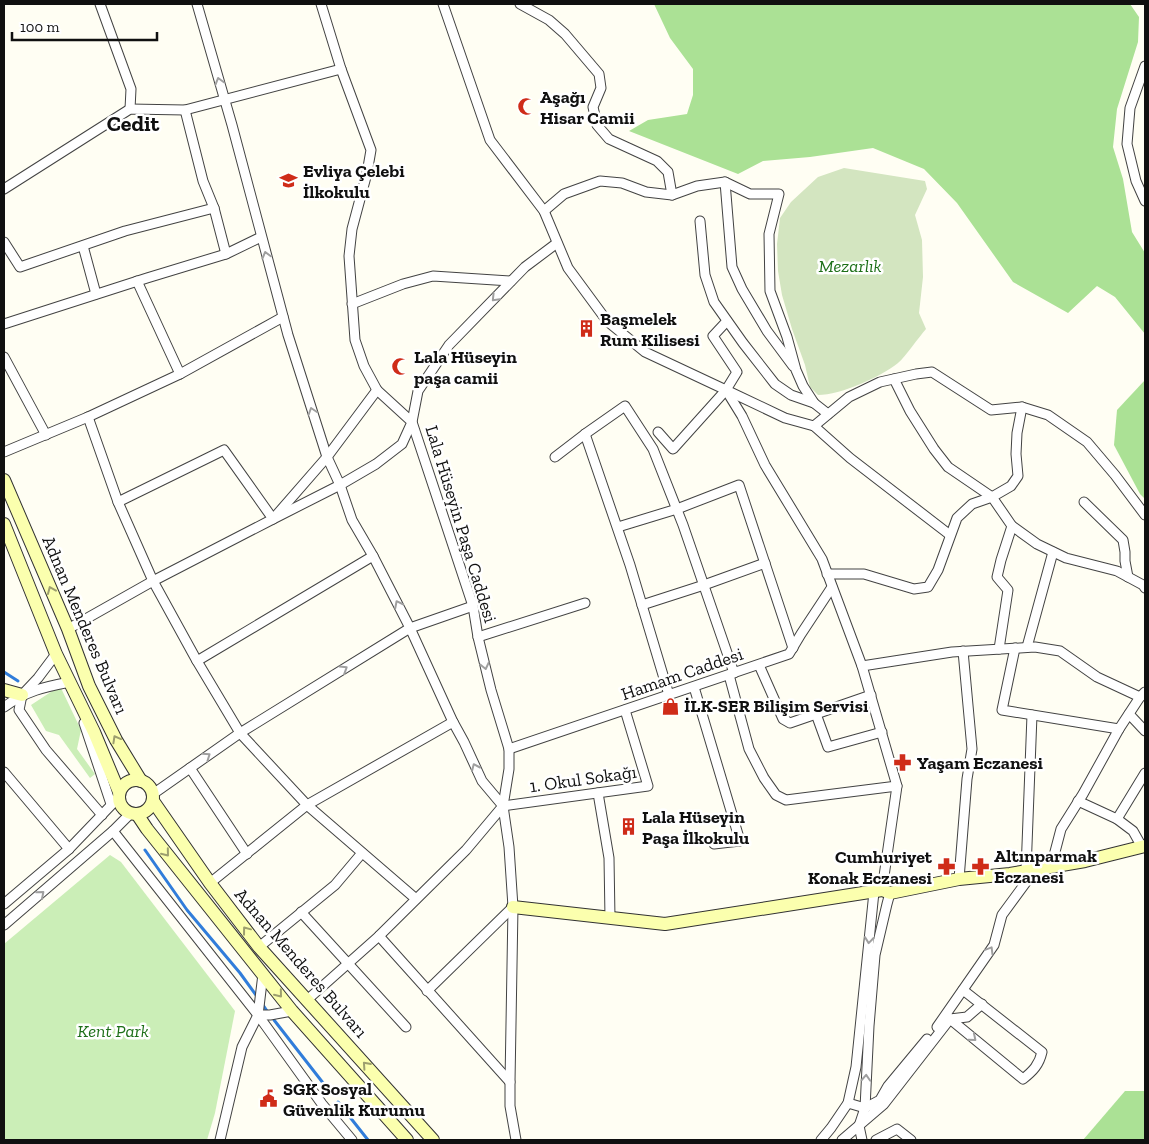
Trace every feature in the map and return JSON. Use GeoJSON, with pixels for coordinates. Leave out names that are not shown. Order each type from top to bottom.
{"type":"FeatureCollection","features":[{"type":"Feature","properties":{"kind":"main road","name":"Adnan Menderes Bulvarı"},"geometry":{"type":"LineString","coordinates":[[4,480],[68,629],[89,686],[116,740],[141,781]]}},
{"type":"Feature","properties":{"kind":"main road","name":"Adnan Menderes Bulvarı"},"geometry":{"type":"LineString","coordinates":[[4,524],[56,654],[94,732],[117,797]]}},
{"type":"Feature","properties":{"kind":"main road"},"geometry":{"type":"LineString","coordinates":[[4,690],[22,695]]}},
{"type":"Feature","properties":{"kind":"main road"},"geometry":{"type":"LineString","coordinates":[[136,780],[149,786],[153,797],[151,806],[147,810],[134,814],[124,809],[117,797],[126,783],[136,780]]}},
{"type":"Feature","properties":{"kind":"main road","name":"Adnan Menderes Bulvarı"},"geometry":{"type":"LineString","coordinates":[[153,797],[210,884],[259,947],[433,1140]]}},
{"type":"Feature","properties":{"kind":"main road","name":"Adnan Menderes Bulvarı"},"geometry":{"type":"LineString","coordinates":[[134,814],[292,1011],[407,1140]]}},
{"type":"Feature","properties":{"kind":"main road"},"geometry":{"type":"LineString","coordinates":[[514,907],[665,924],[1051,867],[1085,861],[1144,846]]}},
{"type":"Feature","properties":{"kind":"street"},"geometry":{"type":"LineString","coordinates":[[197,4],[283,317],[327,457],[340,485],[352,520],[410,628],[482,781],[503,806],[510,847],[514,907],[510,1106],[516,1140]]}},
{"type":"Feature","properties":{"kind":"street"},"geometry":{"type":"LineString","coordinates":[[68,629],[153,582],[340,485],[376,464],[402,444],[412,422],[377,390],[364,366],[355,340],[349,256],[352,229],[371,150],[341,69],[321,4]]}},
{"type":"Feature","properties":{"kind":"street"},"geometry":{"type":"LineString","coordinates":[[443,4],[490,140],[544,211],[568,268],[607,321],[645,352],[786,418],[814,426],[850,458],[950,535]]}},
{"type":"Feature","properties":{"kind":"street"},"geometry":{"type":"LineString","coordinates":[[520,4],[549,20],[565,34],[599,74],[601,88],[593,107],[597,126],[609,140],[657,161],[668,172],[672,195]]}},
{"type":"Feature","properties":{"kind":"street"},"geometry":{"type":"LineString","coordinates":[[103,5],[132,89],[130,109]]}},
{"type":"Feature","properties":{"kind":"street"},"geometry":{"type":"LineString","coordinates":[[1145,66],[1130,108],[1127,144],[1136,181],[1145,200]]}},
{"type":"Feature","properties":{"kind":"street"},"geometry":{"type":"LineString","coordinates":[[4,189],[130,109],[185,110],[341,69]]}},
{"type":"Feature","properties":{"kind":"street"},"geometry":{"type":"LineString","coordinates":[[185,110],[226,254]]}},
{"type":"Feature","properties":{"kind":"street"},"geometry":{"type":"LineString","coordinates":[[544,211],[564,194],[600,181],[622,183],[646,192],[672,195],[697,186],[724,182],[750,194],[779,194],[769,234],[770,291],[803,386],[814,403],[828,414]]}},
{"type":"Feature","properties":{"kind":"street"},"geometry":{"type":"LineString","coordinates":[[724,182],[732,267],[742,290],[767,331],[796,370]]}},
{"type":"Feature","properties":{"kind":"street"},"geometry":{"type":"LineString","coordinates":[[4,242],[20,267],[125,231],[214,208]]}},
{"type":"Feature","properties":{"kind":"street"},"geometry":{"type":"LineString","coordinates":[[700,221],[705,276],[714,302],[742,343],[775,384],[791,395],[814,403]]}},
{"type":"Feature","properties":{"kind":"street"},"geometry":{"type":"LineString","coordinates":[[4,324],[226,254],[261,237]]}},
{"type":"Feature","properties":{"kind":"street","name":"Lala Hüseyin Paşa Caddesi"},"geometry":{"type":"LineString","coordinates":[[503,806],[509,770],[509,749],[491,690],[473,606],[412,422],[418,391],[449,345],[524,267],[557,243]]}},
{"type":"Feature","properties":{"kind":"street"},"geometry":{"type":"LineString","coordinates":[[82,246],[96,294]]}},
{"type":"Feature","properties":{"kind":"street"},"geometry":{"type":"LineString","coordinates":[[352,304],[404,284],[434,276],[511,281]]}},
{"type":"Feature","properties":{"kind":"street"},"geometry":{"type":"LineString","coordinates":[[137,281],[180,374]]}},
{"type":"Feature","properties":{"kind":"street"},"geometry":{"type":"LineString","coordinates":[[4,452],[88,418],[180,374],[283,317]]}},
{"type":"Feature","properties":{"kind":"street"},"geometry":{"type":"LineString","coordinates":[[658,432],[673,449],[726,390],[737,372],[713,336],[727,321]]}},
{"type":"Feature","properties":{"kind":"street"},"geometry":{"type":"LineString","coordinates":[[4,357],[46,435]]}},
{"type":"Feature","properties":{"kind":"street"},"geometry":{"type":"LineString","coordinates":[[814,426],[849,397],[880,382],[932,372],[991,410],[1022,407],[1048,415],[1087,442],[1145,515]]}},
{"type":"Feature","properties":{"kind":"street"},"geometry":{"type":"LineString","coordinates":[[894,379],[910,411],[948,467],[992,498],[1012,526],[1037,544],[1053,552],[1066,558],[1117,570],[1145,588]]}},
{"type":"Feature","properties":{"kind":"street"},"geometry":{"type":"LineString","coordinates":[[273,519],[327,457],[377,390]]}},
{"type":"Feature","properties":{"kind":"street"},"geometry":{"type":"LineString","coordinates":[[726,390],[742,416],[765,465],[822,559],[862,666],[897,786],[856,1067],[848,1103],[831,1128],[820,1140]]}},
{"type":"Feature","properties":{"kind":"street"},"geometry":{"type":"LineString","coordinates":[[554,457],[625,406],[653,449],[677,510],[732,674],[749,750],[764,778],[776,795],[786,800],[897,786]]}},
{"type":"Feature","properties":{"kind":"street"},"geometry":{"type":"LineString","coordinates":[[827,574],[864,574],[914,589],[928,587],[938,570],[956,518],[972,504],[992,498],[1011,486],[1018,476],[1017,433],[1022,407]]}},
{"type":"Feature","properties":{"kind":"street"},"geometry":{"type":"LineString","coordinates":[[88,418],[118,502],[153,582],[197,662],[240,733],[307,805],[416,899]]}},
{"type":"Feature","properties":{"kind":"street"},"geometry":{"type":"LineString","coordinates":[[586,434],[618,527],[669,695]]}},
{"type":"Feature","properties":{"kind":"street"},"geometry":{"type":"LineString","coordinates":[[118,502],[224,450],[273,519]]}},
{"type":"Feature","properties":{"kind":"street"},"geometry":{"type":"LineString","coordinates":[[618,527],[677,510],[739,485],[793,648]]}},
{"type":"Feature","properties":{"kind":"street"},"geometry":{"type":"LineString","coordinates":[[1084,502],[1123,540],[1128,577]]}},
{"type":"Feature","properties":{"kind":"street"},"geometry":{"type":"LineString","coordinates":[[999,649],[1008,590],[997,577],[1012,526]]}},
{"type":"Feature","properties":{"kind":"street"},"geometry":{"type":"LineString","coordinates":[[1027,647],[1053,552]]}},
{"type":"Feature","properties":{"kind":"street"},"geometry":{"type":"LineString","coordinates":[[197,662],[373,556]]}},
{"type":"Feature","properties":{"kind":"street"},"geometry":{"type":"LineString","coordinates":[[642,605],[704,586],[765,563]]}},
{"type":"Feature","properties":{"kind":"street","name":"Hamam Caddesi"},"geometry":{"type":"LineString","coordinates":[[509,749],[789,654],[832,587]]}},
{"type":"Feature","properties":{"kind":"street"},"geometry":{"type":"LineString","coordinates":[[478,636],[585,603]]}},
{"type":"Feature","properties":{"kind":"street"},"geometry":{"type":"LineString","coordinates":[[153,797],[240,733],[410,628],[473,606]]}},
{"type":"Feature","properties":{"kind":"street"},"geometry":{"type":"LineString","coordinates":[[862,666],[963,651],[1035,647],[1060,651],[1097,677],[1143,694],[1119,729],[1061,829],[1051,867]]}},
{"type":"Feature","properties":{"kind":"street"},"geometry":{"type":"LineString","coordinates":[[1015,648],[1002,710],[1119,729]]}},
{"type":"Feature","properties":{"kind":"street"},"geometry":{"type":"LineString","coordinates":[[959,880],[966,779],[972,750],[963,651]]}},
{"type":"Feature","properties":{"kind":"street"},"geometry":{"type":"LineString","coordinates":[[4,707],[22,695],[56,654]]}},
{"type":"Feature","properties":{"kind":"street"},"geometry":{"type":"LineString","coordinates":[[759,665],[783,718],[790,723],[871,695]]}},
{"type":"Feature","properties":{"kind":"street"},"geometry":{"type":"LineString","coordinates":[[22,695],[70,682]]}},
{"type":"Feature","properties":{"kind":"street"},"geometry":{"type":"LineString","coordinates":[[694,687],[740,842],[714,844]]}},
{"type":"Feature","properties":{"kind":"street"},"geometry":{"type":"LineString","coordinates":[[22,695],[19,710],[46,750],[102,815]]}},
{"type":"Feature","properties":{"kind":"street","name":"1. Okul Sokağı"},"geometry":{"type":"LineString","coordinates":[[503,806],[648,786],[625,710]]}},
{"type":"Feature","properties":{"kind":"street"},"geometry":{"type":"LineString","coordinates":[[816,714],[828,747],[882,732]]}},
{"type":"Feature","properties":{"kind":"street"},"geometry":{"type":"LineString","coordinates":[[1129,714],[1145,730]]}},
{"type":"Feature","properties":{"kind":"street"},"geometry":{"type":"LineString","coordinates":[[831,1128],[843,1139],[884,1104],[948,1017],[963,990],[994,945],[1002,915],[1031,870],[1032,715]]}},
{"type":"Feature","properties":{"kind":"street"},"geometry":{"type":"LineString","coordinates":[[210,884],[307,805],[453,722]]}},
{"type":"Feature","properties":{"kind":"street"},"geometry":{"type":"LineString","coordinates":[[190,768],[247,854]]}},
{"type":"Feature","properties":{"kind":"street"},"geometry":{"type":"LineString","coordinates":[[4,772],[69,850]]}},
{"type":"Feature","properties":{"kind":"street"},"geometry":{"type":"LineString","coordinates":[[1117,819],[1145,773]]}},
{"type":"Feature","properties":{"kind":"street"},"geometry":{"type":"LineString","coordinates":[[598,793],[609,858],[610,918]]}},
{"type":"Feature","properties":{"kind":"street"},"geometry":{"type":"LineString","coordinates":[[14,916],[4,905],[69,850],[117,797]]}},
{"type":"Feature","properties":{"kind":"street"},"geometry":{"type":"LineString","coordinates":[[1078,801],[1117,819],[1133,831],[1144,846]]}},
{"type":"Feature","properties":{"kind":"street"},"geometry":{"type":"LineString","coordinates":[[307,1000],[378,936],[466,850],[503,806]]}},
{"type":"Feature","properties":{"kind":"street"},"geometry":{"type":"LineString","coordinates":[[4,925],[134,814]]}},
{"type":"Feature","properties":{"kind":"street"},"geometry":{"type":"LineString","coordinates":[[113,831],[258,1015],[322,1104],[352,1140]]}},
{"type":"Feature","properties":{"kind":"street"},"geometry":{"type":"LineString","coordinates":[[259,947],[335,884],[362,853]]}},
{"type":"Feature","properties":{"kind":"street"},"geometry":{"type":"LineString","coordinates":[[862,1140],[859,1126],[865,1108],[875,955],[887,904],[882,892]]}},
{"type":"Feature","properties":{"kind":"street"},"geometry":{"type":"LineString","coordinates":[[427,991],[514,907]]}},
{"type":"Feature","properties":{"kind":"street"},"geometry":{"type":"LineString","coordinates":[[301,912],[406,1027]]}},
{"type":"Feature","properties":{"kind":"street"},"geometry":{"type":"LineString","coordinates":[[378,936],[510,1082]]}},
{"type":"Feature","properties":{"kind":"street"},"geometry":{"type":"LineString","coordinates":[[220,1140],[242,1048],[258,1015],[263,974]]}},
{"type":"Feature","properties":{"kind":"street"},"geometry":{"type":"LineString","coordinates":[[948,1017],[1023,1079],[1040,1062],[1042,1052],[963,990]]}},
{"type":"Feature","properties":{"kind":"street"},"geometry":{"type":"LineString","coordinates":[[848,1103],[865,1108],[880,1100],[888,1086],[948,1017],[967,1016],[982,1004]]}},
{"type":"Feature","properties":{"kind":"street"},"geometry":{"type":"LineString","coordinates":[[258,1015],[292,1011]]}},
{"type":"Feature","properties":{"kind":"street"},"geometry":{"type":"LineString","coordinates":[[876,1140],[897,1129],[910,1140]]}},
{"type":"Feature","properties":{"kind":"green space"},"geometry":{"type":"Polygon","coordinates":[[[654,4],[1130,4],[1139,17],[1138,42],[1117,109],[1113,147],[1123,179],[1132,232],[1145,253],[1145,334],[1115,297],[1097,286],[1068,313],[1013,282],[957,203],[924,169],[873,148],[810,157],[763,161],[738,174],[629,131],[648,120],[687,114],[693,95],[693,69],[670,38],[654,4]]]}},
{"type":"Feature","properties":{"kind":"green space","name":"Mezarlık"},"geometry":{"type":"Polygon","coordinates":[[[844,168],[925,181],[927,189],[915,215],[922,240],[923,277],[919,313],[926,329],[901,360],[890,368],[849,389],[818,395],[810,387],[805,365],[782,295],[778,271],[777,244],[780,218],[791,202],[818,177],[844,168]]]}},
{"type":"Feature","properties":{"kind":"green space"},"geometry":{"type":"Polygon","coordinates":[[[1145,380],[1145,499],[1140,494],[1114,445],[1117,410],[1145,380]]]}},
{"type":"Feature","properties":{"kind":"green space"},"geometry":{"type":"Polygon","coordinates":[[[60,686],[81,730],[77,749],[95,774],[90,778],[59,735],[46,731],[31,705],[60,686]]]}},
{"type":"Feature","properties":{"kind":"green space","name":"Kent Park"},"geometry":{"type":"Polygon","coordinates":[[[110,855],[121,862],[235,1011],[215,1113],[207,1140],[4,1140],[4,944],[110,855]]]}},
{"type":"Feature","properties":{"kind":"green space"},"geometry":{"type":"Polygon","coordinates":[[[1125,1091],[1145,1091],[1145,1140],[1083,1140],[1125,1091]]]}},
{"type":"Feature","properties":{"kind":"waterway"},"geometry":{"type":"LineString","coordinates":[[4,672],[18,681]]}},
{"type":"Feature","properties":{"kind":"waterway"},"geometry":{"type":"LineString","coordinates":[[145,850],[187,910],[256,995]]}},
{"type":"Feature","properties":{"kind":"waterway"},"geometry":{"type":"LineString","coordinates":[[263,1005],[267,1011]]}},
{"type":"Feature","properties":{"kind":"waterway"},"geometry":{"type":"LineString","coordinates":[[274,1020],[327,1088]]}},
{"type":"Feature","properties":{"kind":"waterway"},"geometry":{"type":"LineString","coordinates":[[338,1102],[368,1140]]}},
{"type":"Feature","properties":{"kind":"place","name":"Aşağı Hisar Camii"},"geometry":{"type":"Point","coordinates":[526,107]}},
{"type":"Feature","properties":{"kind":"place","name":"Evliya Çelebi İlkokulu"},"geometry":{"type":"Point","coordinates":[289,181]}},
{"type":"Feature","properties":{"kind":"place","name":"Başmelek Rum Kilisesi"},"geometry":{"type":"Point","coordinates":[586,329]}},
{"type":"Feature","properties":{"kind":"place","name":"Lala Hüseyin paşa camii"},"geometry":{"type":"Point","coordinates":[400,367]}},
{"type":"Feature","properties":{"kind":"place","name":"İLK-SER Bilişim Servisi"},"geometry":{"type":"Point","coordinates":[670,706]}},
{"type":"Feature","properties":{"kind":"place","name":"Yaşam Eczanesi"},"geometry":{"type":"Point","coordinates":[903,763]}},
{"type":"Feature","properties":{"kind":"place","name":"Lala Hüseyin Paşa İlkokulu"},"geometry":{"type":"Point","coordinates":[628,827]}},
{"type":"Feature","properties":{"kind":"place","name":"Altınparmak Eczanesi"},"geometry":{"type":"Point","coordinates":[980,866]}},
{"type":"Feature","properties":{"kind":"place","name":"Cumhuriyet Konak Eczanesi"},"geometry":{"type":"Point","coordinates":[946,867]}},
{"type":"Feature","properties":{"kind":"place","name":"SGK Sosyal Güvenlik Kurumu"},"geometry":{"type":"Point","coordinates":[269,1099]}},
{"type":"Feature","properties":{"kind":"district","name":"Cedit"},"geometry":{"type":"Point","coordinates":[133,123]}}]}
